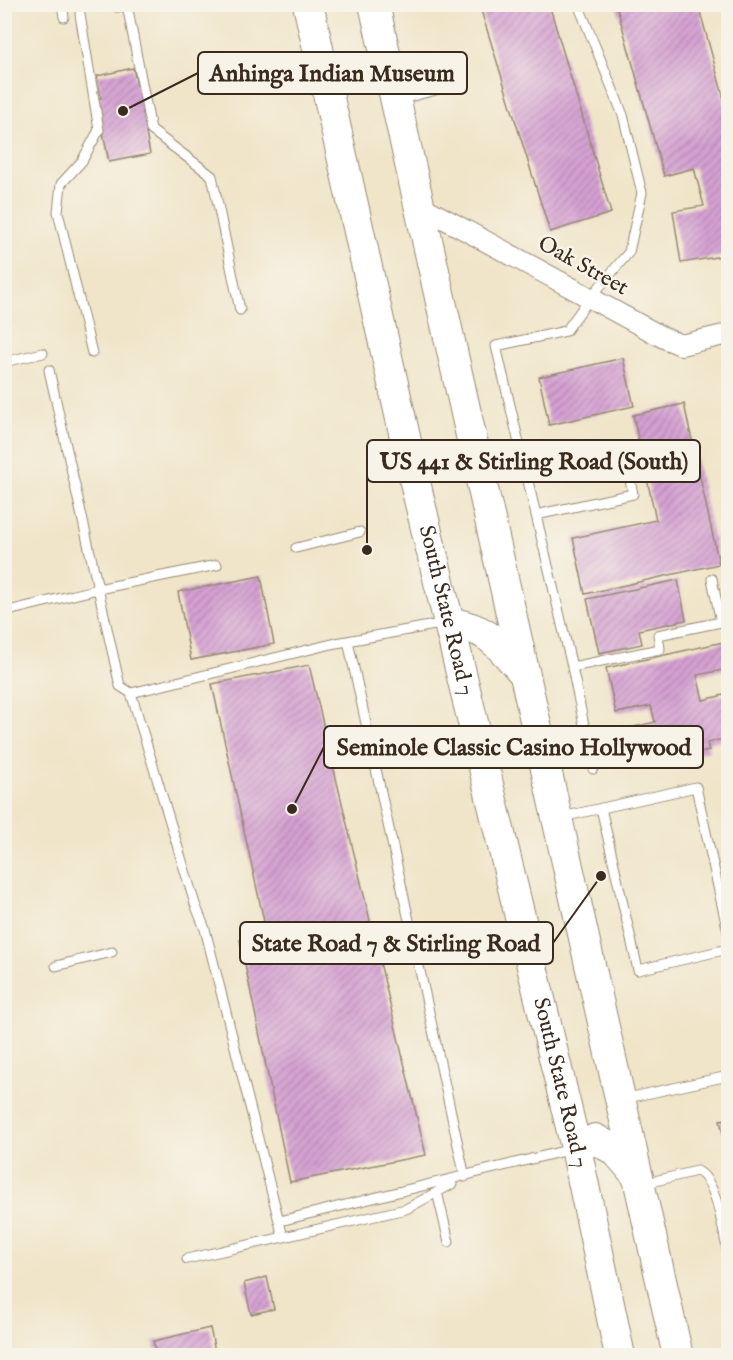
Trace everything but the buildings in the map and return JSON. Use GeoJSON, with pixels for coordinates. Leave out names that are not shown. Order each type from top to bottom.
{"type":"FeatureCollection","features":[{"type":"Feature","properties":{"kind":"main road","name":"South State Road 7"},"geometry":{"type":"LineString","coordinates":[[308,4],[370,288],[448,622],[576,1148],[621,1356]]}},
{"type":"Feature","properties":{"kind":"main road"},"geometry":{"type":"LineString","coordinates":[[374,4],[678,1356]]}},
{"type":"Feature","properties":{"kind":"main road"},"geometry":{"type":"LineString","coordinates":[[448,622],[470,626],[493,638],[524,673]]}},
{"type":"Feature","properties":{"kind":"main road"},"geometry":{"type":"LineString","coordinates":[[576,1148],[595,1139],[616,1151],[639,1181]]}},
{"type":"Feature","properties":{"kind":"street","name":"Oak Street"},"geometry":{"type":"LineString","coordinates":[[419,205],[681,345],[729,334]]}},
{"type":"Feature","properties":{"kind":"lane"},"geometry":{"type":"LineString","coordinates":[[62,4],[64,17]]}},
{"type":"Feature","properties":{"kind":"lane"},"geometry":{"type":"LineString","coordinates":[[579,4],[623,116],[642,193],[630,252],[590,298],[566,331],[496,346],[572,667],[593,768]]}},
{"type":"Feature","properties":{"kind":"lane"},"geometry":{"type":"LineString","coordinates":[[117,6],[128,5],[151,130],[212,176],[240,310]]}},
{"type":"Feature","properties":{"kind":"lane"},"geometry":{"type":"LineString","coordinates":[[80,14],[99,130],[82,161],[61,184],[58,212],[92,353]]}},
{"type":"Feature","properties":{"kind":"lane"},"geometry":{"type":"LineString","coordinates":[[396,101],[462,83]]}},
{"type":"Feature","properties":{"kind":"lane"},"geometry":{"type":"LineString","coordinates":[[4,362],[43,353]]}},
{"type":"Feature","properties":{"kind":"lane"},"geometry":{"type":"LineString","coordinates":[[49,369],[120,686],[132,693],[195,904],[205,929],[284,1237]]}},
{"type":"Feature","properties":{"kind":"lane"},"geometry":{"type":"LineString","coordinates":[[526,470],[623,448],[633,494],[536,515]]}},
{"type":"Feature","properties":{"kind":"lane"},"geometry":{"type":"LineString","coordinates":[[296,548],[360,532]]}},
{"type":"Feature","properties":{"kind":"lane"},"geometry":{"type":"LineString","coordinates":[[4,612],[98,589],[218,565]]}},
{"type":"Feature","properties":{"kind":"lane"},"geometry":{"type":"LineString","coordinates":[[572,667],[660,649],[658,635],[721,622],[712,579]]}},
{"type":"Feature","properties":{"kind":"lane"},"geometry":{"type":"LineString","coordinates":[[132,693],[348,641],[448,622]]}},
{"type":"Feature","properties":{"kind":"lane"},"geometry":{"type":"LineString","coordinates":[[348,641],[465,1177]]}},
{"type":"Feature","properties":{"kind":"lane"},"geometry":{"type":"LineString","coordinates":[[557,818],[696,787],[729,932]]}},
{"type":"Feature","properties":{"kind":"lane"},"geometry":{"type":"LineString","coordinates":[[601,808],[638,970],[729,949]]}},
{"type":"Feature","properties":{"kind":"lane"},"geometry":{"type":"LineString","coordinates":[[56,966],[112,952]]}},
{"type":"Feature","properties":{"kind":"lane"},"geometry":{"type":"LineString","coordinates":[[621,1100],[729,1076]]}},
{"type":"Feature","properties":{"kind":"lane"},"geometry":{"type":"LineString","coordinates":[[280,1221],[576,1148]]}},
{"type":"Feature","properties":{"kind":"lane"},"geometry":{"type":"LineString","coordinates":[[639,1181],[697,1171],[702,1173],[712,1186],[728,1253]]}},
{"type":"Feature","properties":{"kind":"lane"},"geometry":{"type":"LineString","coordinates":[[187,1259],[406,1209],[465,1177]]}},
{"type":"Feature","properties":{"kind":"lane"},"geometry":{"type":"LineString","coordinates":[[437,1192],[449,1242]]}},
{"type":"Feature","properties":{"kind":"place","name":"Anhinga Indian Museum"},"geometry":{"type":"Point","coordinates":[123,111]}},
{"type":"Feature","properties":{"kind":"place","name":"US 441 & Stirling Road (South)"},"geometry":{"type":"Point","coordinates":[367,550]}},
{"type":"Feature","properties":{"kind":"place","name":"Seminole Classic Casino Hollywood"},"geometry":{"type":"Point","coordinates":[292,809]}},
{"type":"Feature","properties":{"kind":"place","name":"State Road 7 & Stirling Road"},"geometry":{"type":"Point","coordinates":[601,876]}}]}
